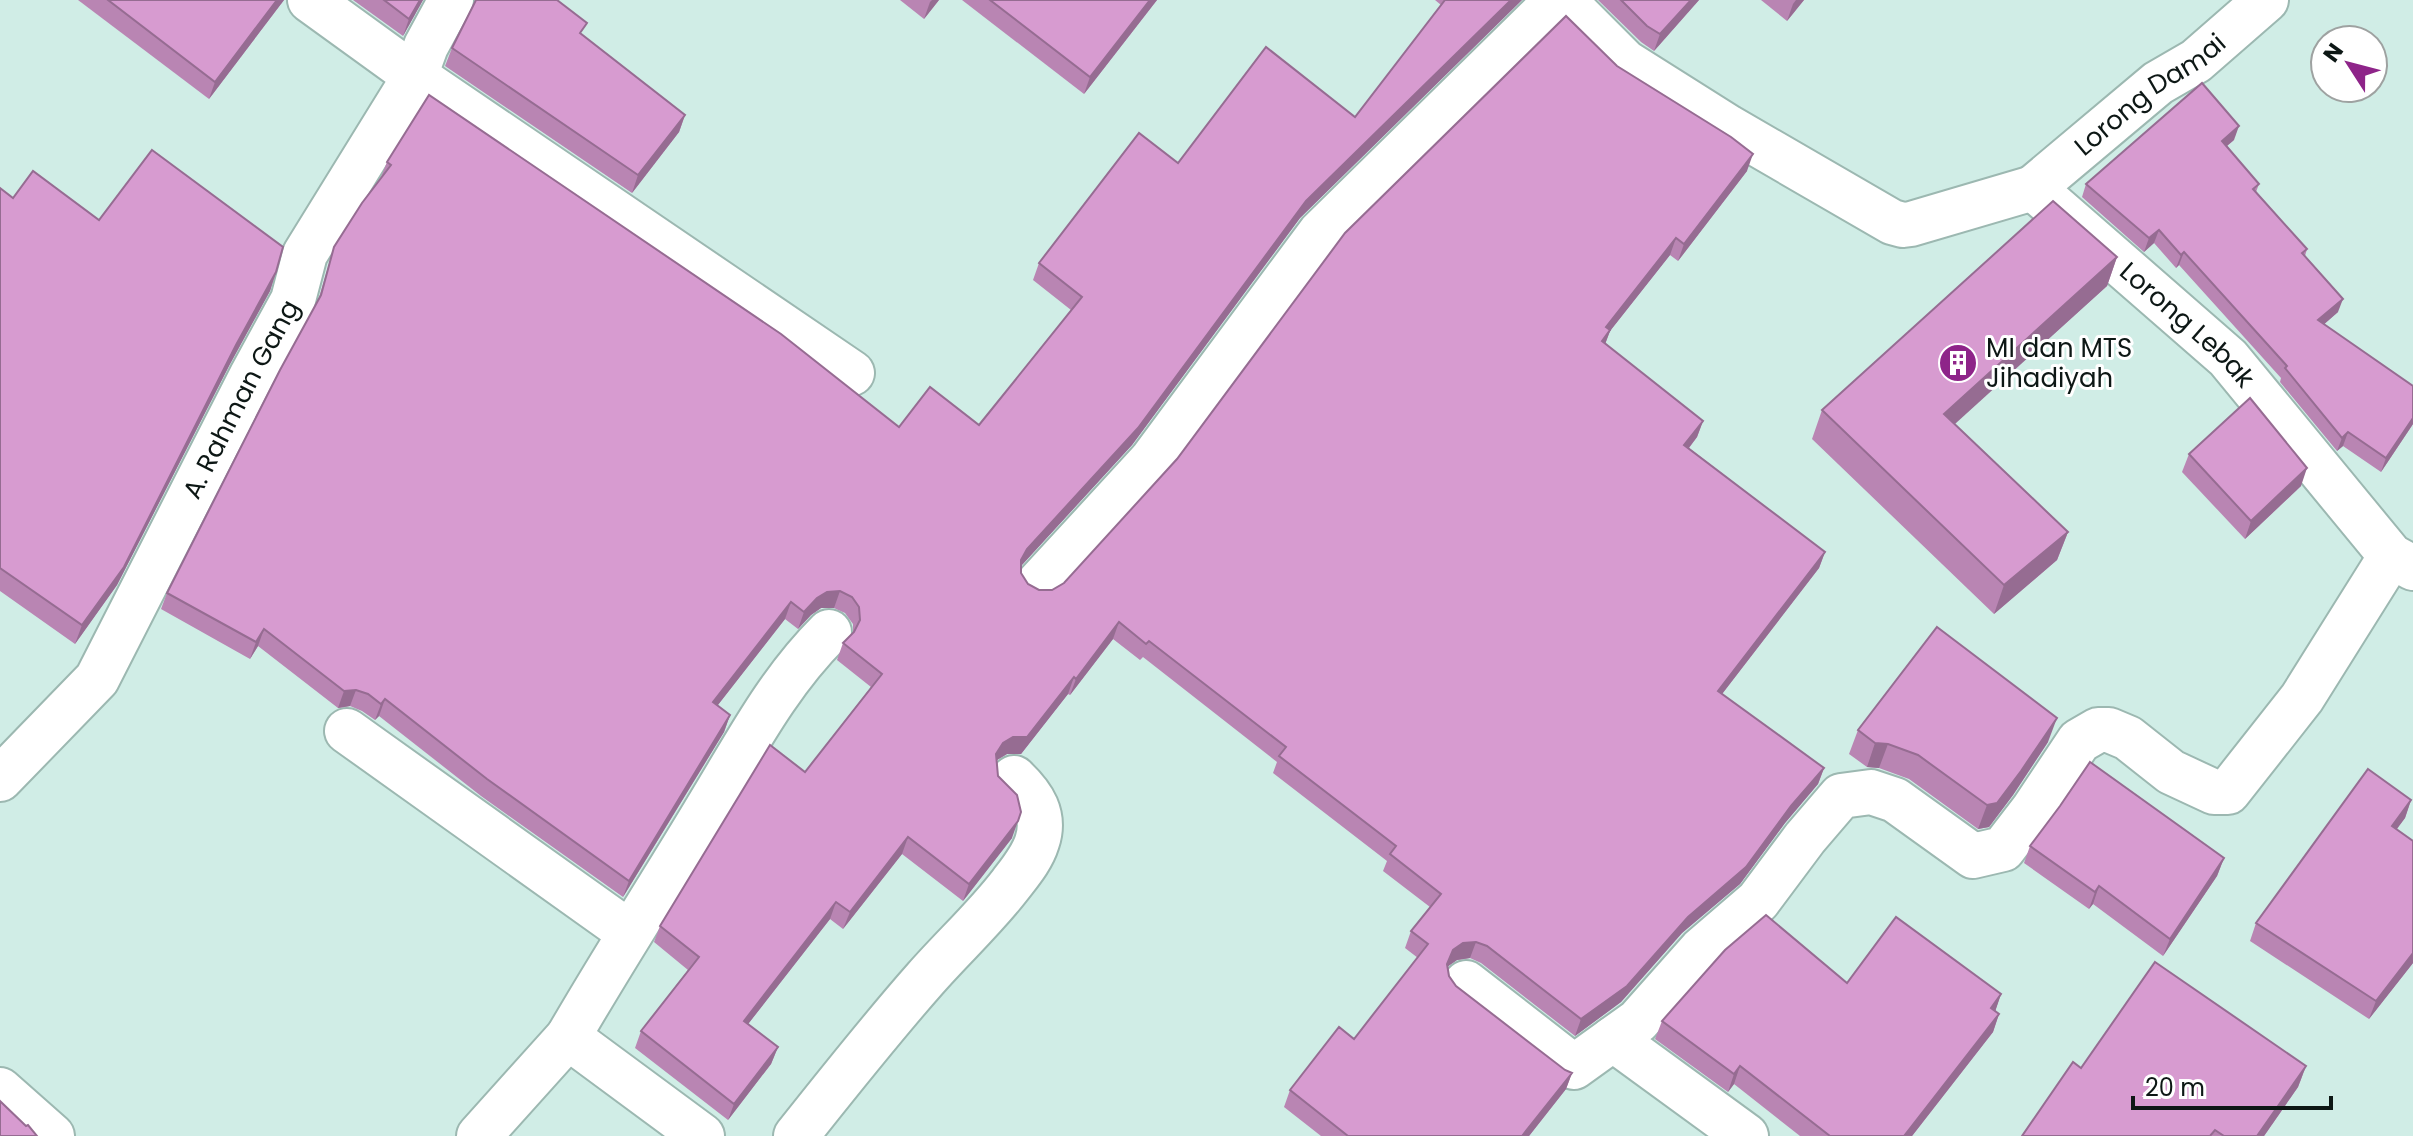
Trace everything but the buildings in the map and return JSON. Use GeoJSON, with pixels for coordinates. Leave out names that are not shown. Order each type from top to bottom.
{"type":"FeatureCollection","features":[{"type":"Feature","properties":{"kind":"street"},"geometry":{"type":"LineString","coordinates":[[310,0],[415,76],[852,373]]}},
{"type":"Feature","properties":{"kind":"street","name":"A. Rahman Gang"},"geometry":{"type":"LineString","coordinates":[[0,779],[97,679],[293,300],[305,254],[415,76],[426,46],[451,0]]}},
{"type":"Feature","properties":{"kind":"street"},"geometry":{"type":"LineString","coordinates":[[1039,583],[1151,461],[1320,233],[1557,0]]}},
{"type":"Feature","properties":{"kind":"street"},"geometry":{"type":"LineString","coordinates":[[1563,0],[1625,62],[1728,127],[1892,222],[1911,224],[2033,188]]}},
{"type":"Feature","properties":{"kind":"street","name":"Lorong Damai"},"geometry":{"type":"LineString","coordinates":[[2033,188],[2158,83],[2206,53],[2266,0]]}},
{"type":"Feature","properties":{"kind":"street","name":"Lorong Lebak"},"geometry":{"type":"LineString","coordinates":[[2033,188],[2228,358],[2402,562]]}},
{"type":"Feature","properties":{"kind":"street"},"geometry":{"type":"LineString","coordinates":[[1466,983],[1574,1067],[1638,1021],[1701,950],[1758,901],[1841,796],[1871,792],[1895,800],[1973,856],[1989,854],[2003,849],[2079,741],[2098,730],[2109,730],[2128,738],[2171,772],[2214,792],[2228,792],[2402,562]]}},
{"type":"Feature","properties":{"kind":"street"},"geometry":{"type":"LineString","coordinates":[[479,1136],[568,1037],[754,727],[804,657],[829,632]]}},
{"type":"Feature","properties":{"kind":"street"},"geometry":{"type":"LineString","coordinates":[[347,731],[630,933]]}},
{"type":"Feature","properties":{"kind":"street"},"geometry":{"type":"LineString","coordinates":[[796,1136],[888,1020],[986,915],[1026,865],[1038,841],[1040,812],[1030,793],[1014,778]]}},
{"type":"Feature","properties":{"kind":"street"},"geometry":{"type":"LineString","coordinates":[[568,1037],[702,1136]]}},
{"type":"Feature","properties":{"kind":"street"},"geometry":{"type":"LineString","coordinates":[[1613,1039],[1746,1136]]}},
{"type":"Feature","properties":{"kind":"street"},"geometry":{"type":"LineString","coordinates":[[0,1090],[52,1136]]}},
{"type":"Feature","properties":{"kind":"place","name":"MI dan MTS Jihadiyah"},"geometry":{"type":"Point","coordinates":[1958,363]}}]}
